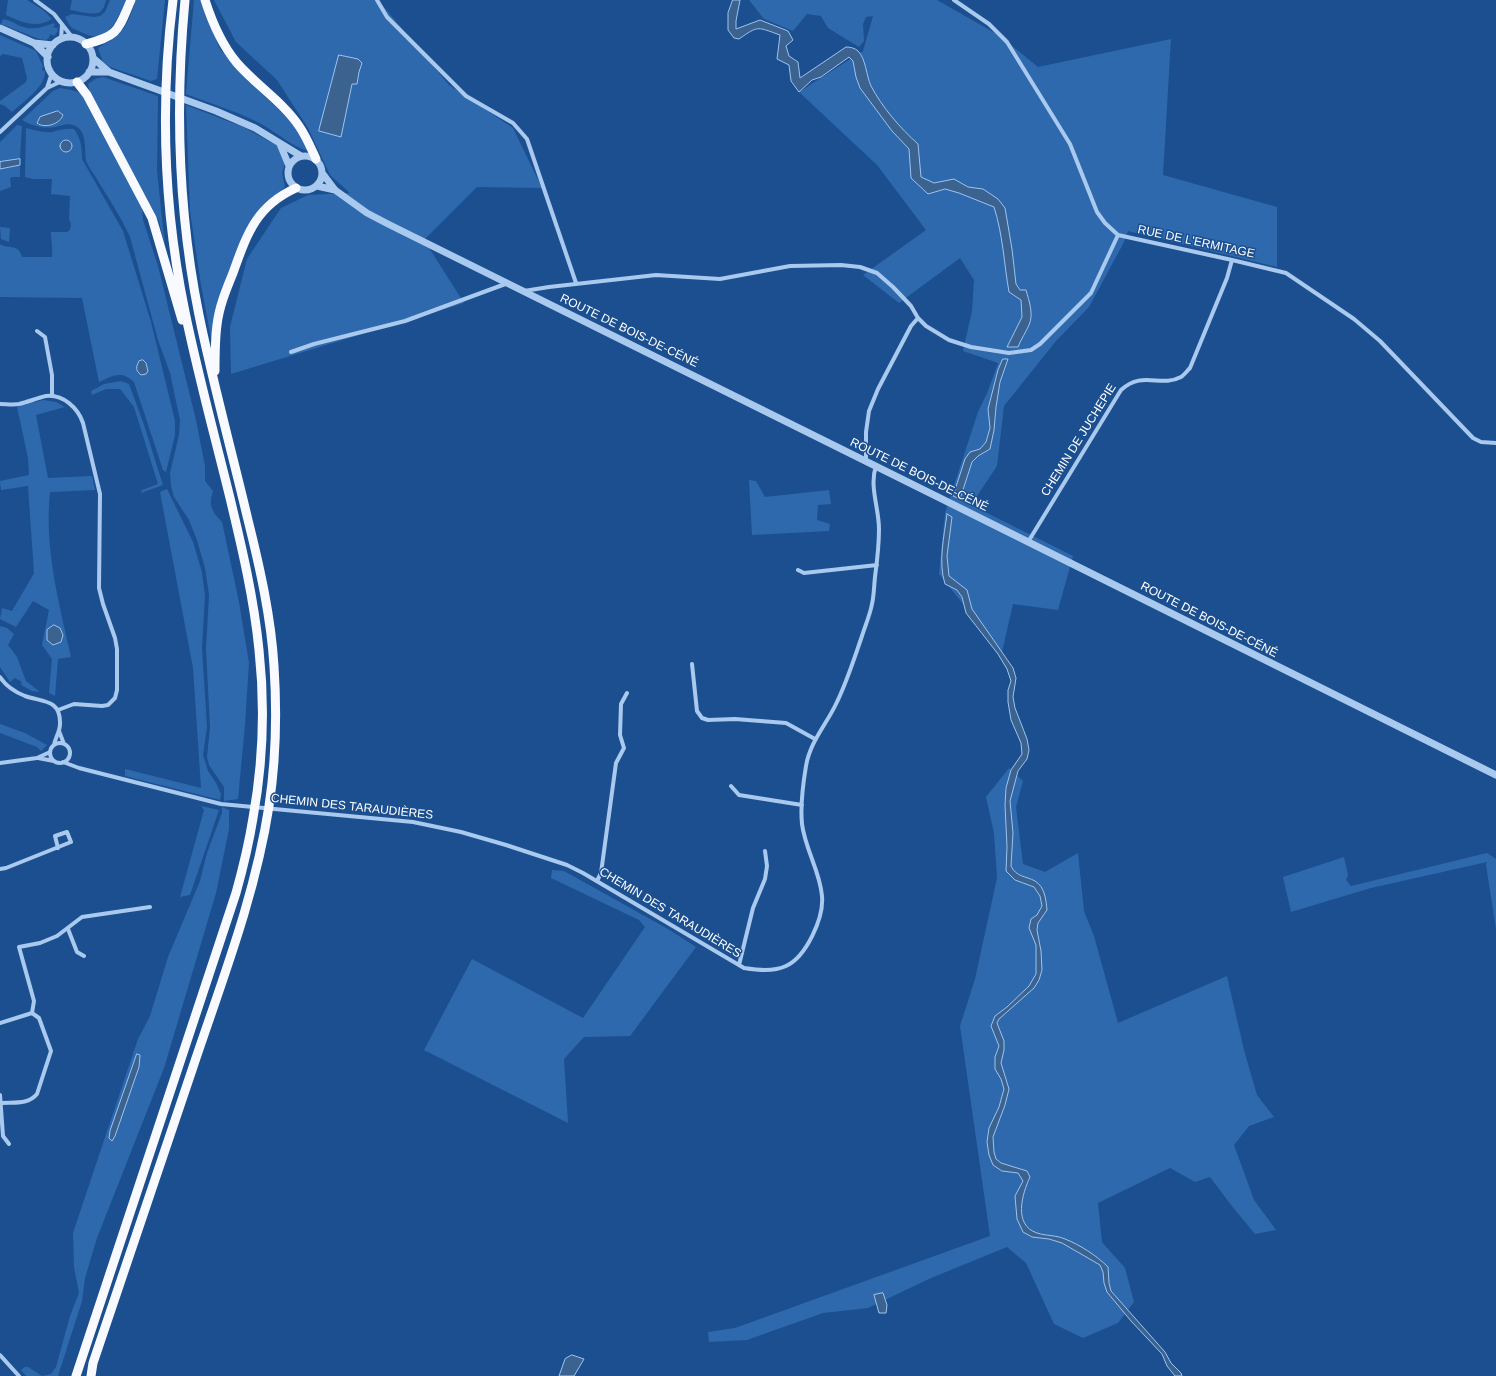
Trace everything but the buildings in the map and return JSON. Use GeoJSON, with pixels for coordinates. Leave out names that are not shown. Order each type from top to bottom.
{"type":"FeatureCollection","features":[{"type":"Feature","properties":{"kind":"highway"},"geometry":{"type":"LineString","coordinates":[[86,44],[114,34],[123,20],[131,0]]}},
{"type":"Feature","properties":{"kind":"highway"},"geometry":{"type":"LineString","coordinates":[[76,1376],[236,894],[254,817],[262,733],[262,691],[254,610],[240,538],[198,369],[178,271],[168,188],[166,106],[167,63],[172,0]]}},
{"type":"Feature","properties":{"kind":"highway"},"geometry":{"type":"LineString","coordinates":[[87,1376],[93,1363],[236,937],[258,861],[270,803],[275,737],[275,681],[267,605],[258,561],[199,317],[190,267],[182,207],[179,154],[179,103],[185,0]]}},
{"type":"Feature","properties":{"kind":"highway"},"geometry":{"type":"LineString","coordinates":[[205,0],[222,41],[237,63],[287,111],[299,126],[316,159]]}},
{"type":"Feature","properties":{"kind":"highway"},"geometry":{"type":"LineString","coordinates":[[77,82],[87,95],[152,218],[174,297],[198,369]]}},
{"type":"Feature","properties":{"kind":"highway"},"geometry":{"type":"LineString","coordinates":[[215,384],[216,343],[220,311],[246,236],[258,218],[274,200],[296,188]]}},
{"type":"Feature","properties":{"kind":"highway"},"geometry":{"type":"LineString","coordinates":[[91,1376],[93,1363]]}},
{"type":"Feature","properties":{"kind":"street"},"geometry":{"type":"LineString","coordinates":[[35,0],[51,11],[72,37]]}},
{"type":"Feature","properties":{"kind":"street"},"geometry":{"type":"LineString","coordinates":[[377,0],[387,17],[466,96],[513,123],[527,139],[576,283]]}},
{"type":"Feature","properties":{"kind":"street"},"geometry":{"type":"LineString","coordinates":[[524,291],[576,283],[656,275],[720,279],[790,266],[841,265],[860,267],[877,273],[911,306],[918,318],[926,326],[950,340],[971,347],[1009,353],[1031,350],[1040,344],[1091,293],[1118,235],[1105,223],[1097,212],[1070,144],[1007,42],[989,24],[954,0]]}},
{"type":"Feature","properties":{"kind":"street"},"geometry":{"type":"LineString","coordinates":[[60,39],[62,25]]}},
{"type":"Feature","properties":{"kind":"street"},"geometry":{"type":"LineString","coordinates":[[3,30],[34,43],[53,45]]}},
{"type":"Feature","properties":{"kind":"street"},"geometry":{"type":"LineString","coordinates":[[72,37],[77,38],[86,44],[90,48],[93,58],[92,66],[86,76],[77,82],[69,82],[62,81],[52,73],[48,63],[48,57],[53,45],[60,39],[72,37]]}},
{"type":"Feature","properties":{"kind":"street"},"geometry":{"type":"LineString","coordinates":[[34,43],[48,57]]}},
{"type":"Feature","properties":{"kind":"street"},"geometry":{"type":"LineString","coordinates":[[93,58],[109,72]]}},
{"type":"Feature","properties":{"kind":"street"},"geometry":{"type":"LineString","coordinates":[[89,72],[109,72],[216,111],[255,128],[301,156]]}},
{"type":"Feature","properties":{"kind":"street"},"geometry":{"type":"LineString","coordinates":[[47,88],[52,73]]}},
{"type":"Feature","properties":{"kind":"street"},"geometry":{"type":"LineString","coordinates":[[0,132],[47,88],[62,81]]}},
{"type":"Feature","properties":{"kind":"street"},"geometry":{"type":"LineString","coordinates":[[280,143],[289,166],[289,180],[296,188],[307,190],[317,186],[335,190]]}},
{"type":"Feature","properties":{"kind":"street"},"geometry":{"type":"LineString","coordinates":[[289,166],[296,158],[301,156],[306,155],[316,159],[320,163],[323,174],[335,190]]}},
{"type":"Feature","properties":{"kind":"street"},"geometry":{"type":"LineString","coordinates":[[317,186],[323,174]]}},
{"type":"Feature","properties":{"kind":"street","name":"ROUTE DE BOIS-DE-CÉNÉ"},"geometry":{"type":"LineString","coordinates":[[335,190],[367,212],[388,224],[1496,775]]}},
{"type":"Feature","properties":{"kind":"street","name":"RUE DE L'ERMITAGE"},"geometry":{"type":"LineString","coordinates":[[1118,235],[1286,273],[1354,320],[1380,341],[1473,438],[1481,442],[1496,443]]}},
{"type":"Feature","properties":{"kind":"street","name":"CHEMIN DE JUCHEPIE"},"geometry":{"type":"LineString","coordinates":[[1028,542],[1121,390],[1128,383],[1136,380],[1172,380],[1182,376],[1190,368],[1227,278],[1232,260]]}},
{"type":"Feature","properties":{"kind":"street"},"geometry":{"type":"LineString","coordinates":[[291,352],[314,344],[405,320],[508,283]]}},
{"type":"Feature","properties":{"kind":"street"},"geometry":{"type":"LineString","coordinates":[[866,461],[866,432],[869,412],[878,389],[911,326],[918,318]]}},
{"type":"Feature","properties":{"kind":"street"},"geometry":{"type":"LineString","coordinates":[[37,331],[45,336],[52,375],[52,396]]}},
{"type":"Feature","properties":{"kind":"street"},"geometry":{"type":"LineString","coordinates":[[0,404],[18,404],[42,397],[52,396],[69,403],[76,409],[81,417],[98,483],[100,502],[99,588],[117,649],[117,690],[115,698],[108,705],[74,704],[58,710]]}},
{"type":"Feature","properties":{"kind":"street","name":"CHEMIN DES TARAUDIÈRES"},"geometry":{"type":"LineString","coordinates":[[63,762],[76,767],[198,799],[233,805],[399,820],[453,830],[567,865],[597,881],[739,965],[750,969],[771,970],[787,966],[800,955],[808,942],[815,928],[822,906],[822,897],[816,869],[803,830],[802,805],[806,766],[815,739],[836,705],[850,672],[872,604],[877,565],[879,528],[874,491],[874,471],[876,466]]}},
{"type":"Feature","properties":{"kind":"street"},"geometry":{"type":"LineString","coordinates":[[798,570],[804,573],[877,565]]}},
{"type":"Feature","properties":{"kind":"street"},"geometry":{"type":"LineString","coordinates":[[692,664],[697,711],[702,718],[708,720],[735,719],[786,723],[815,739]]}},
{"type":"Feature","properties":{"kind":"street"},"geometry":{"type":"LineString","coordinates":[[0,677],[14,691],[45,700],[51,704],[58,710],[60,718],[59,731],[50,752],[37,758],[0,763]]}},
{"type":"Feature","properties":{"kind":"street"},"geometry":{"type":"LineString","coordinates":[[597,881],[601,873],[616,763],[624,748],[620,735],[621,704],[627,693]]}},
{"type":"Feature","properties":{"kind":"street"},"geometry":{"type":"LineString","coordinates":[[59,731],[64,744],[69,749],[69,756],[76,767]]}},
{"type":"Feature","properties":{"kind":"street"},"geometry":{"type":"LineString","coordinates":[[54,745],[60,743],[64,744]]}},
{"type":"Feature","properties":{"kind":"street"},"geometry":{"type":"LineString","coordinates":[[50,752],[54,761]]}},
{"type":"Feature","properties":{"kind":"street"},"geometry":{"type":"LineString","coordinates":[[37,758],[63,762],[69,756]]}},
{"type":"Feature","properties":{"kind":"street"},"geometry":{"type":"LineString","coordinates":[[730,786],[739,795],[802,805]]}},
{"type":"Feature","properties":{"kind":"street"},"geometry":{"type":"LineString","coordinates":[[0,869],[6,868],[58,848],[72,842],[67,832],[55,836],[58,848]]}},
{"type":"Feature","properties":{"kind":"street"},"geometry":{"type":"LineString","coordinates":[[739,965],[753,908],[765,879],[767,866],[765,851]]}},
{"type":"Feature","properties":{"kind":"street"},"geometry":{"type":"LineString","coordinates":[[32,1013],[34,1000],[19,947],[40,943],[57,936],[68,928],[73,922],[82,917],[150,907]]}},
{"type":"Feature","properties":{"kind":"street"},"geometry":{"type":"LineString","coordinates":[[68,928],[77,952],[84,956]]}},
{"type":"Feature","properties":{"kind":"street"},"geometry":{"type":"LineString","coordinates":[[0,1023],[32,1013]]}},
{"type":"Feature","properties":{"kind":"street"},"geometry":{"type":"LineString","coordinates":[[1,1103],[27,1102],[34,1099],[38,1094],[51,1051],[39,1018],[32,1013]]}},
{"type":"Feature","properties":{"kind":"street"},"geometry":{"type":"LineString","coordinates":[[0,1095],[3,1136],[9,1144]]}},
{"type":"Feature","properties":{"kind":"street"},"geometry":{"type":"LineString","coordinates":[[0,1356],[20,1376]]}},
{"type":"Feature","properties":{"kind":"shaded area"},"geometry":{"type":"Polygon","coordinates":[[[8,0],[27,0],[43,10],[52,19],[41,24],[35,24],[12,18],[6,15],[8,0]]]}},
{"type":"Feature","properties":{"kind":"shaded area"},"geometry":{"type":"Polygon","coordinates":[[[72,0],[106,0],[101,11],[93,14],[70,10],[72,0]]]}},
{"type":"Feature","properties":{"kind":"shaded area"},"geometry":{"type":"Polygon","coordinates":[[[110,0],[126,0],[111,28],[99,36],[92,36],[73,29],[65,17],[72,14],[94,17],[100,16],[105,12],[110,0]]]}},
{"type":"Feature","properties":{"kind":"shaded area"},"geometry":{"type":"Polygon","coordinates":[[[136,0],[165,0],[157,79],[151,81],[110,67],[103,62],[98,48],[115,38],[122,30],[129,18],[136,0]]]}},
{"type":"Feature","properties":{"kind":"shaded area"},"geometry":{"type":"Polygon","coordinates":[[[194,0],[200,0],[220,49],[246,79],[285,115],[305,140],[308,151],[285,140],[269,128],[254,120],[186,94],[194,0]]]}},
{"type":"Feature","properties":{"kind":"shaded area"},"geometry":{"type":"Polygon","coordinates":[[[214,0],[378,0],[449,85],[513,128],[542,188],[477,187],[424,240],[464,303],[231,374],[230,327],[247,259],[281,208],[308,195],[350,193],[330,175],[308,128],[277,80],[236,42],[214,0]]]}},
{"type":"Feature","properties":{"kind":"shaded area"},"geometry":{"type":"Polygon","coordinates":[[[733,0],[740,0],[736,29],[760,20],[788,31],[793,40],[786,46],[789,56],[798,62],[800,78],[846,47],[857,50],[863,58],[869,82],[880,102],[898,124],[918,144],[921,177],[934,183],[954,179],[968,187],[983,189],[998,199],[1005,208],[1016,284],[1020,290],[1026,290],[1030,308],[1031,316],[1028,328],[1018,347],[1007,347],[1022,317],[1021,300],[1009,292],[1001,239],[994,207],[945,189],[928,194],[911,178],[909,149],[892,131],[860,88],[853,61],[849,57],[821,77],[812,80],[799,92],[791,81],[789,65],[777,59],[780,35],[767,30],[755,29],[739,39],[734,38],[728,30],[728,13],[733,0]]]}},
{"type":"Feature","properties":{"kind":"shaded area"},"geometry":{"type":"Polygon","coordinates":[[[749,0],[937,0],[1000,36],[1038,67],[1171,39],[1163,175],[1277,207],[1277,267],[1128,231],[1123,244],[1089,307],[1056,341],[1004,406],[997,466],[971,505],[1073,556],[1058,610],[1013,604],[1002,652],[939,574],[945,513],[978,412],[988,391],[998,363],[963,351],[972,311],[974,280],[960,258],[899,303],[863,275],[926,230],[877,165],[799,92],[863,51],[873,16],[866,17],[863,24],[864,41],[859,47],[828,28],[821,16],[807,14],[793,31],[764,19],[749,0]]]}},
{"type":"Feature","properties":{"kind":"shaded area"},"geometry":{"type":"Polygon","coordinates":[[[3,19],[27,28],[40,27],[54,23],[55,25],[53,27],[57,28],[58,31],[54,36],[50,34],[49,38],[46,40],[39,39],[1,24],[3,19]]]}},
{"type":"Feature","properties":{"kind":"shaded area"},"geometry":{"type":"Polygon","coordinates":[[[0,35],[36,51],[43,66],[42,70],[45,71],[42,83],[38,88],[28,99],[12,112],[0,104],[0,101],[26,82],[27,78],[22,58],[3,54],[0,56],[0,35]]]}},
{"type":"Feature","properties":{"kind":"shaded area"},"geometry":{"type":"Polygon","coordinates":[[[339,55],[358,59],[362,63],[357,84],[352,84],[341,137],[319,131],[339,55]]]}},
{"type":"Feature","properties":{"kind":"shaded area"},"geometry":{"type":"Polygon","coordinates":[[[103,77],[158,96],[157,171],[165,247],[159,221],[89,90],[88,84],[95,79],[103,77]]]}},
{"type":"Feature","properties":{"kind":"shaded area"},"geometry":{"type":"Polygon","coordinates":[[[60,88],[77,91],[84,99],[142,207],[143,220],[158,266],[196,420],[205,466],[205,481],[213,491],[211,504],[213,511],[222,522],[239,602],[249,663],[238,799],[224,801],[224,787],[209,765],[207,757],[210,727],[206,649],[209,595],[205,568],[197,540],[189,520],[174,497],[171,486],[170,473],[179,435],[180,420],[170,373],[158,340],[130,237],[119,215],[87,163],[83,135],[78,127],[71,124],[66,124],[51,128],[42,127],[22,120],[53,91],[60,88]]]}},
{"type":"Feature","properties":{"kind":"shaded area"},"geometry":{"type":"Polygon","coordinates":[[[186,105],[243,127],[278,146],[285,163],[282,173],[285,187],[264,206],[248,227],[213,340],[211,338],[201,285],[190,211],[186,105]]]}},
{"type":"Feature","properties":{"kind":"shaded area"},"geometry":{"type":"Polygon","coordinates":[[[58,111],[63,115],[56,123],[44,126],[37,123],[40,117],[58,111]]]}},
{"type":"Feature","properties":{"kind":"shaded area"},"geometry":{"type":"Polygon","coordinates":[[[17,125],[22,126],[20,159],[0,162],[0,142],[17,125]]]}},
{"type":"Feature","properties":{"kind":"shaded area"},"geometry":{"type":"Polygon","coordinates":[[[26,128],[49,132],[74,129],[81,143],[82,159],[123,231],[151,322],[175,421],[175,435],[166,472],[163,470],[134,382],[125,376],[116,375],[99,382],[82,298],[0,297],[0,244],[16,248],[22,257],[52,257],[51,232],[67,232],[70,230],[71,224],[69,219],[70,196],[51,194],[52,179],[33,179],[25,177],[26,128]]]}},
{"type":"Feature","properties":{"kind":"shaded area"},"geometry":{"type":"Polygon","coordinates":[[[66,140],[70,142],[72,146],[70,150],[66,152],[62,150],[60,146],[62,142],[66,140]]]}},
{"type":"Feature","properties":{"kind":"shaded area"},"geometry":{"type":"Polygon","coordinates":[[[20,159],[20,165],[0,169],[0,162],[20,159]]]}},
{"type":"Feature","properties":{"kind":"shaded area"},"geometry":{"type":"Polygon","coordinates":[[[20,165],[20,177],[10,178],[11,187],[0,191],[0,169],[20,165]]]}},
{"type":"Feature","properties":{"kind":"shaded area"},"geometry":{"type":"Polygon","coordinates":[[[0,227],[10,228],[9,242],[1,239],[0,227]]]}},
{"type":"Feature","properties":{"kind":"shaded area"},"geometry":{"type":"Polygon","coordinates":[[[1003,359],[1008,359],[1000,382],[990,449],[978,456],[972,462],[960,499],[953,496],[965,459],[970,452],[980,449],[986,442],[990,428],[988,409],[998,370],[1003,359]]]}},
{"type":"Feature","properties":{"kind":"shaded area"},"geometry":{"type":"Polygon","coordinates":[[[143,360],[146,363],[148,371],[146,374],[141,375],[137,370],[137,367],[139,361],[143,360]]]}},
{"type":"Feature","properties":{"kind":"shaded area"},"geometry":{"type":"Polygon","coordinates":[[[121,381],[129,384],[163,485],[141,493],[142,490],[158,484],[134,407],[120,389],[106,389],[92,395],[91,391],[104,384],[121,381]]]}},
{"type":"Feature","properties":{"kind":"shaded area"},"geometry":{"type":"Polygon","coordinates":[[[43,400],[56,402],[65,407],[36,415],[48,478],[92,476],[95,490],[50,492],[49,534],[51,555],[71,657],[58,659],[55,696],[49,693],[52,659],[42,645],[49,610],[33,601],[16,627],[0,619],[2,608],[12,611],[34,573],[28,486],[1,490],[0,481],[29,475],[28,458],[17,407],[43,400]]]}},
{"type":"Feature","properties":{"kind":"shaded area"},"geometry":{"type":"Polygon","coordinates":[[[749,480],[756,481],[765,497],[829,490],[831,504],[818,505],[817,520],[830,524],[829,531],[752,535],[749,480]]]}},
{"type":"Feature","properties":{"kind":"shaded area"},"geometry":{"type":"Polygon","coordinates":[[[167,489],[193,542],[202,572],[205,596],[202,648],[207,727],[203,755],[208,771],[221,794],[220,800],[125,776],[125,769],[201,788],[193,668],[160,492],[167,489]]]}},
{"type":"Feature","properties":{"kind":"shaded area"},"geometry":{"type":"Polygon","coordinates":[[[947,514],[952,517],[947,556],[949,576],[967,590],[972,609],[1013,668],[1016,678],[1013,697],[1015,708],[1027,739],[1029,750],[1027,759],[1018,771],[1010,801],[1013,833],[1011,866],[1018,874],[1035,881],[1041,887],[1047,910],[1038,923],[1037,930],[1041,951],[1042,970],[1039,980],[1034,988],[999,1019],[997,1023],[1004,1041],[1004,1050],[1001,1063],[1009,1089],[1005,1105],[993,1137],[994,1152],[996,1159],[1001,1163],[1027,1171],[1030,1177],[1022,1200],[1022,1216],[1029,1229],[1044,1235],[1062,1238],[1076,1244],[1093,1254],[1108,1267],[1111,1291],[1165,1352],[1171,1363],[1182,1376],[1175,1376],[1167,1366],[1162,1354],[1131,1321],[1107,1292],[1100,1265],[1062,1243],[1049,1239],[1032,1237],[1023,1232],[1017,1219],[1015,1196],[1023,1181],[1018,1173],[1002,1171],[993,1165],[989,1155],[987,1142],[989,1128],[999,1107],[1004,1089],[1001,1079],[995,1069],[995,1057],[999,1046],[991,1026],[995,1016],[1029,986],[1036,974],[1036,945],[1029,928],[1031,919],[1037,915],[1042,906],[1040,896],[1034,887],[1015,880],[1006,871],[1006,788],[1011,770],[1022,754],[1021,743],[1011,720],[1008,702],[1008,690],[1011,681],[1007,669],[998,654],[966,613],[962,597],[957,590],[945,584],[942,558],[947,514]]]}},
{"type":"Feature","properties":{"kind":"shaded area"},"geometry":{"type":"Polygon","coordinates":[[[54,625],[60,628],[63,635],[61,642],[53,645],[47,640],[47,630],[54,625]]]}},
{"type":"Feature","properties":{"kind":"shaded area"},"geometry":{"type":"Polygon","coordinates":[[[0,626],[7,628],[14,634],[8,645],[17,657],[26,681],[40,692],[32,691],[21,685],[22,682],[15,678],[10,682],[0,667],[0,626]]]}},
{"type":"Feature","properties":{"kind":"shaded area"},"geometry":{"type":"Polygon","coordinates":[[[0,724],[25,733],[47,745],[41,751],[37,747],[0,733],[0,724]]]}},
{"type":"Feature","properties":{"kind":"shaded area"},"geometry":{"type":"Polygon","coordinates":[[[1009,768],[1023,781],[1016,807],[1023,864],[1045,872],[1078,853],[1084,911],[1094,936],[1118,1023],[1227,976],[1244,1050],[1257,1095],[1274,1117],[1249,1126],[1234,1145],[1254,1200],[1276,1230],[1255,1234],[1210,1177],[1195,1182],[1170,1168],[1098,1203],[1102,1242],[1125,1268],[1134,1302],[1118,1323],[1083,1338],[1054,1324],[1026,1263],[1007,1247],[931,1278],[868,1308],[823,1313],[747,1340],[709,1342],[708,1332],[735,1328],[990,1236],[960,1026],[975,979],[997,878],[994,833],[986,797],[1009,768]]]}},
{"type":"Feature","properties":{"kind":"shaded area"},"geometry":{"type":"Polygon","coordinates":[[[201,806],[219,810],[190,895],[180,897],[204,810],[201,806]]]}},
{"type":"Feature","properties":{"kind":"shaded area"},"geometry":{"type":"Polygon","coordinates":[[[222,807],[229,810],[229,829],[216,893],[164,1068],[97,1238],[85,1278],[82,1301],[58,1376],[42,1376],[51,1374],[56,1367],[70,1316],[79,1293],[74,1267],[73,1233],[138,1039],[150,1016],[168,957],[200,881],[207,853],[222,813],[222,807]]]}},
{"type":"Feature","properties":{"kind":"shaded area"},"geometry":{"type":"Polygon","coordinates":[[[1487,853],[1496,859],[1496,929],[1486,865],[1487,862],[1371,888],[1291,912],[1283,877],[1344,857],[1348,875],[1346,880],[1351,886],[1487,853]]]}},
{"type":"Feature","properties":{"kind":"shaded area"},"geometry":{"type":"Polygon","coordinates":[[[552,870],[564,871],[668,929],[696,947],[630,1036],[584,1037],[564,1059],[568,1123],[424,1050],[472,959],[583,1018],[645,927],[639,920],[551,878],[552,870]]]}},
{"type":"Feature","properties":{"kind":"shaded area"},"geometry":{"type":"Polygon","coordinates":[[[137,1054],[140,1055],[139,1067],[112,1141],[109,1138],[110,1131],[137,1054]]]}},
{"type":"Feature","properties":{"kind":"shaded area"},"geometry":{"type":"Polygon","coordinates":[[[883,1293],[887,1305],[886,1313],[879,1313],[874,1295],[883,1293]]]}},
{"type":"Feature","properties":{"kind":"shaded area"},"geometry":{"type":"Polygon","coordinates":[[[572,1355],[584,1359],[574,1376],[559,1376],[565,1359],[572,1355]]]}},
{"type":"Feature","properties":{"kind":"shaded area"},"geometry":{"type":"Polygon","coordinates":[[[28,1367],[42,1376],[26,1376],[21,1370],[28,1367]]]}}]}
